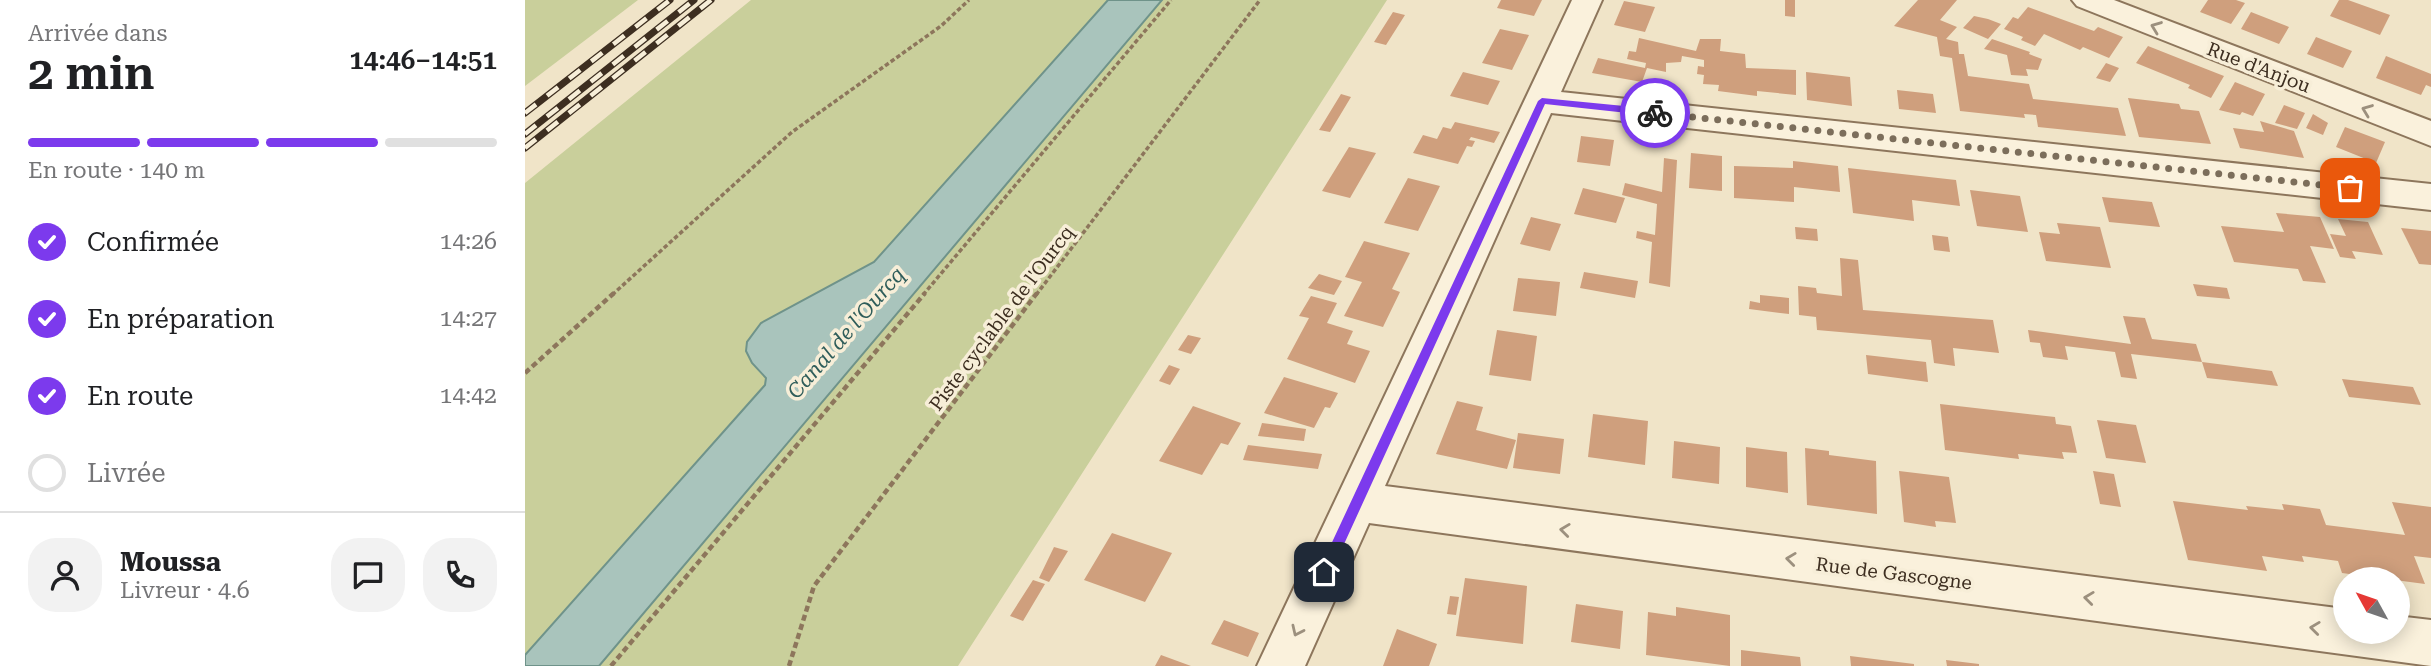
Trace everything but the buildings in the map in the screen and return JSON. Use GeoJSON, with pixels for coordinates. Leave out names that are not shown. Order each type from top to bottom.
{"type":"FeatureCollection","features":[{"type":"Feature","properties":{"kind":"street"},"geometry":{"type":"LineString","coordinates":[[1281,666],[1587,0]]}},
{"type":"Feature","properties":{"kind":"street","name":"Rue d'Anjou"},"geometry":{"type":"LineString","coordinates":[[2087,0],[2431,134]]}},
{"type":"Feature","properties":{"kind":"street"},"geometry":{"type":"LineString","coordinates":[[1542,101],[2431,197]]}},
{"type":"Feature","properties":{"kind":"street","name":"Rue de Gascogne"},"geometry":{"type":"LineString","coordinates":[[1357,502],[2431,643]]}},
{"type":"Feature","properties":{"kind":"path"},"geometry":{"type":"LineString","coordinates":[[525,373],[792,132],[941,26],[969,0]]}},
{"type":"Feature","properties":{"kind":"path"},"geometry":{"type":"LineString","coordinates":[[611,666],[1171,0]]}},
{"type":"Feature","properties":{"kind":"path","name":"Piste cyclable de l'Ourcq"},"geometry":{"type":"LineString","coordinates":[[789,666],[814,586],[1260,0]]}},
{"type":"Feature","properties":{"kind":"green space"},"geometry":{"type":"Polygon","coordinates":[[[525,0],[638,0],[525,86],[525,0]]]}},
{"type":"Feature","properties":{"kind":"green space"},"geometry":{"type":"Polygon","coordinates":[[[751,0],[1108,0],[874,262],[843,280],[752,363],[766,378],[765,385],[525,655],[525,183],[751,0]]]}},
{"type":"Feature","properties":{"kind":"green space"},"geometry":{"type":"Polygon","coordinates":[[[1162,0],[1387,0],[958,666],[599,666],[1162,0]]]}},
{"type":"Feature","properties":{"kind":"water","name":"Canal de l'Ourcq"},"geometry":{"type":"Polygon","coordinates":[[[1108,0],[1162,0],[599,666],[525,666],[525,655],[765,385],[766,378],[752,363],[746,351],[747,342],[761,323],[874,262],[1108,0]]]}},
{"type":"Feature","properties":{"kind":"railway"},"geometry":{"type":"LineString","coordinates":[[525,113],[670,0]]}},
{"type":"Feature","properties":{"kind":"railway"},"geometry":{"type":"LineString","coordinates":[[525,134],[694,0]]}},
{"type":"Feature","properties":{"kind":"railway"},"geometry":{"type":"LineString","coordinates":[[525,148],[711,0]]}},
{"type":"Feature","properties":{"kind":"way so far"},"geometry":{"type":"LineString","coordinates":[[1655,113],[2350,188]]}},
{"type":"Feature","properties":{"kind":"route"},"geometry":{"type":"LineString","coordinates":[[1324,572],[1542,101],[1655,113]]}}]}
